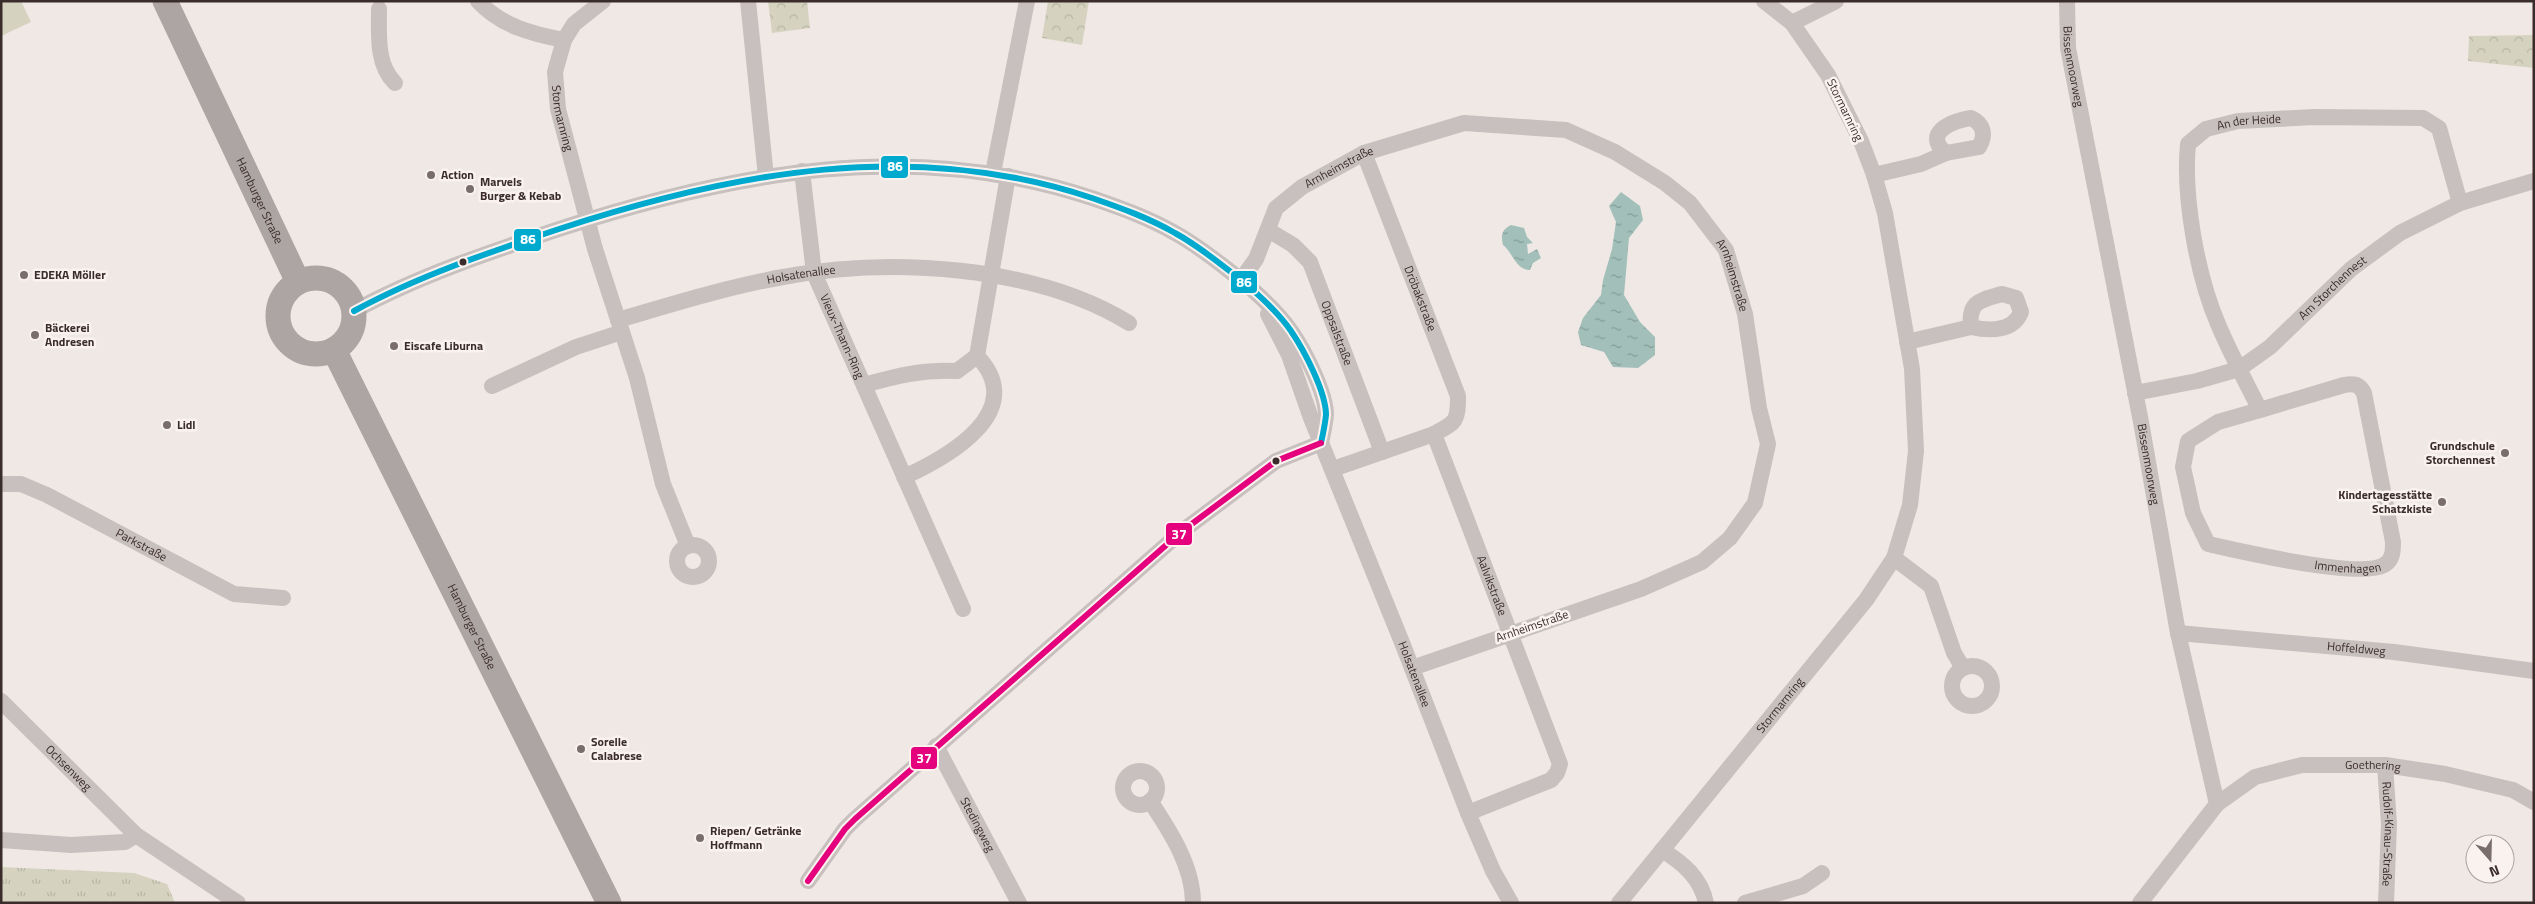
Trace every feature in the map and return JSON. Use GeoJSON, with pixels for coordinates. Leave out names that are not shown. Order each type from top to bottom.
{"type":"FeatureCollection","features":[{"type":"Feature","properties":{"kind":"main road","name":"Hamburger Straße"},"geometry":{"type":"LineString","coordinates":[[165,1],[298,282]]}},
{"type":"Feature","properties":{"kind":"main road"},"geometry":{"type":"LineString","coordinates":[[312,278],[327,279],[340,286],[350,297],[354,311],[353,326],[346,340],[334,350],[317,354],[300,350],[287,340],[279,325],[279,308],[285,293],[298,282],[312,278]]}},
{"type":"Feature","properties":{"kind":"main road","name":"Hamburger Straße"},"geometry":{"type":"LineString","coordinates":[[334,350],[609,903]]}},
{"type":"Feature","properties":{"kind":"street"},"geometry":{"type":"LineString","coordinates":[[478,1],[490,14],[514,27],[564,40]]}},
{"type":"Feature","properties":{"kind":"street","name":"Stormarnring"},"geometry":{"type":"LineString","coordinates":[[603,1],[574,24],[564,40],[555,72],[558,109],[588,220],[637,378],[662,484],[688,546]]}},
{"type":"Feature","properties":{"kind":"street"},"geometry":{"type":"LineString","coordinates":[[748,1],[766,177]]}},
{"type":"Feature","properties":{"kind":"street"},"geometry":{"type":"LineString","coordinates":[[904,477],[934,464],[971,437],[989,415],[994,396],[992,374],[977,356],[990,275],[1000,174],[1027,1]]}},
{"type":"Feature","properties":{"kind":"street","name":"Stormarnring"},"geometry":{"type":"LineString","coordinates":[[1619,903],[1866,600],[1894,558],[1910,505],[1916,451],[1912,369],[1885,214],[1874,175],[1836,86],[1792,23],[1764,1]]}},
{"type":"Feature","properties":{"kind":"street"},"geometry":{"type":"LineString","coordinates":[[1792,23],[1836,1]]}},
{"type":"Feature","properties":{"kind":"street","name":"Bissenmoorweg"},"geometry":{"type":"LineString","coordinates":[[2067,1],[2068,48],[2135,393],[2178,633],[2217,804]]}},
{"type":"Feature","properties":{"kind":"street"},"geometry":{"type":"LineString","coordinates":[[381,4],[382,60],[388,76],[395,84]]}},
{"type":"Feature","properties":{"kind":"street","name":"An der Heide"},"geometry":{"type":"LineString","coordinates":[[2239,369],[2217,324],[2205,289],[2185,172],[2188,144],[2206,129],[2247,120],[2314,117],[2423,118],[2439,128],[2460,203]]}},
{"type":"Feature","properties":{"kind":"street","name":"Arnheimstraße"},"geometry":{"type":"LineString","coordinates":[[1241,280],[1256,259],[1276,208],[1302,187],[1364,153],[1464,124],[1566,130],[1615,152],[1665,183],[1690,203],[1726,250],[1745,314],[1759,408],[1768,444],[1755,503],[1730,538],[1702,562],[1641,589],[1412,668]]}},
{"type":"Feature","properties":{"kind":"street","name":"Dröbakstraße"},"geometry":{"type":"LineString","coordinates":[[1364,153],[1458,396],[1458,416],[1454,423],[1434,434]]}},
{"type":"Feature","properties":{"kind":"street"},"geometry":{"type":"LineString","coordinates":[[1874,175],[1922,164],[1946,153]]}},
{"type":"Feature","properties":{"kind":"street","name":"Holsatenallee"},"geometry":{"type":"LineString","coordinates":[[354,311],[376,299],[460,264],[588,220],[684,192],[802,171],[921,166],[1000,174],[1072,192],[1147,218],[1208,254],[1259,295],[1289,354],[1321,443],[1333,469],[1468,813],[1493,871],[1512,903]]}},
{"type":"Feature","properties":{"kind":"street","name":"Vieux-Thann-Ring"},"geometry":{"type":"LineString","coordinates":[[802,171],[814,273],[963,609]]}},
{"type":"Feature","properties":{"kind":"street","name":"Am Storchennest"},"geometry":{"type":"LineString","coordinates":[[2135,393],[2198,382],[2239,369],[2270,347],[2351,269],[2400,234],[2460,203],[2534,181]]}},
{"type":"Feature","properties":{"kind":"street","name":"Oppsalstraße"},"geometry":{"type":"LineString","coordinates":[[1268,230],[1293,245],[1310,262],[1382,452]]}},
{"type":"Feature","properties":{"kind":"street","name":"Holsatenallee"},"geometry":{"type":"LineString","coordinates":[[492,386],[620,326],[717,291],[814,273],[906,267],[990,275]]}},
{"type":"Feature","properties":{"kind":"street"},"geometry":{"type":"LineString","coordinates":[[990,275],[1049,289],[1116,316],[1128,323]]}},
{"type":"Feature","properties":{"kind":"street"},"geometry":{"type":"LineString","coordinates":[[1907,342],[1971,327]]}},
{"type":"Feature","properties":{"kind":"street","name":"Vieux-Thann-Ring"},"geometry":{"type":"LineString","coordinates":[[864,385],[909,372],[934,369],[957,371],[977,356]]}},
{"type":"Feature","properties":{"kind":"street"},"geometry":{"type":"LineString","coordinates":[[2239,369],[2260,410]]}},
{"type":"Feature","properties":{"kind":"street","name":"Immenhagen"},"geometry":{"type":"LineString","coordinates":[[2354,383],[2360,386],[2364,393],[2393,542],[2393,554],[2387,564],[2378,568],[2340,568],[2266,558],[2208,544],[2193,513],[2183,467],[2188,441],[2218,422],[2260,410],[2344,385],[2354,383]]}},
{"type":"Feature","properties":{"kind":"street"},"geometry":{"type":"LineString","coordinates":[[1333,469],[1434,434]]}},
{"type":"Feature","properties":{"kind":"street","name":"Aalvikstraße"},"geometry":{"type":"LineString","coordinates":[[1434,434],[1560,764],[1557,773],[1551,780],[1468,813]]}},
{"type":"Feature","properties":{"kind":"street"},"geometry":{"type":"LineString","coordinates":[[808,881],[845,829],[936,746],[1181,532],[1276,461],[1321,443]]}},
{"type":"Feature","properties":{"kind":"street","name":"Parkstraße"},"geometry":{"type":"LineString","coordinates":[[1,484],[21,484],[47,495],[234,594],[283,598]]}},
{"type":"Feature","properties":{"kind":"street"},"geometry":{"type":"LineString","coordinates":[[1894,558],[1930,586],[1954,653],[1963,668]]}},
{"type":"Feature","properties":{"kind":"street","name":"Hoffeldweg"},"geometry":{"type":"LineString","coordinates":[[2178,633],[2394,652],[2534,672]]}},
{"type":"Feature","properties":{"kind":"street","name":"Ochsenweg"},"geometry":{"type":"LineString","coordinates":[[1,701],[136,835],[238,903]]}},
{"type":"Feature","properties":{"kind":"street","name":"Stedingweg"},"geometry":{"type":"LineString","coordinates":[[936,746],[1018,903]]}},
{"type":"Feature","properties":{"kind":"street","name":"Goethering"},"geometry":{"type":"LineString","coordinates":[[2217,804],[2255,777],[2302,765],[2385,765],[2445,774],[2513,790],[2534,802]]}},
{"type":"Feature","properties":{"kind":"street","name":"Rudolf-Kinau-Straße"},"geometry":{"type":"LineString","coordinates":[[2385,765],[2389,824],[2386,903]]}},
{"type":"Feature","properties":{"kind":"street"},"geometry":{"type":"LineString","coordinates":[[1150,801],[1173,836],[1193,889],[1193,903]]}},
{"type":"Feature","properties":{"kind":"street"},"geometry":{"type":"LineString","coordinates":[[2140,903],[2217,804]]}},
{"type":"Feature","properties":{"kind":"street"},"geometry":{"type":"LineString","coordinates":[[1,840],[71,845],[126,842],[136,835]]}},
{"type":"Feature","properties":{"kind":"street"},"geometry":{"type":"LineString","coordinates":[[1662,850],[1684,864],[1704,890],[1706,903]]}},
{"type":"Feature","properties":{"kind":"street"},"geometry":{"type":"LineString","coordinates":[[1744,903],[1804,886],[1822,873]]}},
{"type":"Feature","properties":{"kind":"green space"},"geometry":{"type":"Polygon","coordinates":[[[1,1],[21,1],[31,22],[1,36],[1,1]]]}},
{"type":"Feature","properties":{"kind":"green space"},"geometry":{"type":"Polygon","coordinates":[[[768,1],[807,1],[810,28],[772,33],[768,1]]]}},
{"type":"Feature","properties":{"kind":"green space"},"geometry":{"type":"Polygon","coordinates":[[[1048,1],[1089,1],[1082,45],[1042,38],[1048,1]]]}},
{"type":"Feature","properties":{"kind":"green space"},"geometry":{"type":"Polygon","coordinates":[[[2534,35],[2534,68],[2468,61],[2469,36],[2534,35]]]}},
{"type":"Feature","properties":{"kind":"green space"},"geometry":{"type":"Polygon","coordinates":[[[1,867],[134,873],[167,884],[175,903],[1,903],[1,867]]]}},
{"type":"Feature","properties":{"kind":"water"},"geometry":{"type":"Polygon","coordinates":[[[1621,192],[1640,206],[1643,220],[1629,238],[1624,295],[1640,322],[1655,337],[1655,355],[1638,368],[1613,367],[1604,352],[1581,345],[1578,332],[1583,318],[1601,295],[1603,280],[1612,249],[1616,222],[1609,206],[1621,192]]]}},
{"type":"Feature","properties":{"kind":"water"},"geometry":{"type":"Polygon","coordinates":[[[1511,225],[1524,228],[1527,237],[1533,243],[1527,244],[1528,254],[1537,249],[1541,258],[1533,263],[1530,270],[1521,267],[1503,245],[1502,234],[1511,225]]]}},
{"type":"Feature","properties":{"kind":"transit line","name":"86"},"geometry":{"type":"LineString","coordinates":[[354,311],[403,287],[481,256],[559,229],[691,192],[757,178],[824,170],[891,166],[958,170],[1025,180],[1092,198],[1155,223],[1184,238],[1209,255],[1254,291],[1280,317],[1296,339],[1318,383],[1325,406],[1326,415],[1321,443]]}},
{"type":"Feature","properties":{"kind":"transit line","name":"37"},"geometry":{"type":"LineString","coordinates":[[808,881],[845,829],[855,819],[1181,532],[1276,461],[1321,443]]}},
{"type":"Feature","properties":{"kind":"place","name":"Action"},"geometry":{"type":"Point","coordinates":[431,175]}},
{"type":"Feature","properties":{"kind":"place","name":"Marvels Burger & Kebab"},"geometry":{"type":"Point","coordinates":[470,189]}},
{"type":"Feature","properties":{"kind":"place","name":"EDEKA Möller"},"geometry":{"type":"Point","coordinates":[24,275]}},
{"type":"Feature","properties":{"kind":"place","name":"Bäckerei Andresen"},"geometry":{"type":"Point","coordinates":[35,335]}},
{"type":"Feature","properties":{"kind":"place","name":"Eiscafe Liburna"},"geometry":{"type":"Point","coordinates":[394,346]}},
{"type":"Feature","properties":{"kind":"place","name":"Lidl"},"geometry":{"type":"Point","coordinates":[167,425]}},
{"type":"Feature","properties":{"kind":"place","name":"Grundschule Storchennest"},"geometry":{"type":"Point","coordinates":[2505,453]}},
{"type":"Feature","properties":{"kind":"place","name":"Kindertagesstätte Schatzkiste"},"geometry":{"type":"Point","coordinates":[2442,502]}},
{"type":"Feature","properties":{"kind":"place","name":"Sorelle Calabrese"},"geometry":{"type":"Point","coordinates":[581,749]}},
{"type":"Feature","properties":{"kind":"place","name":"Riepen/ Getränke Hoffmann"},"geometry":{"type":"Point","coordinates":[700,838]}}]}
